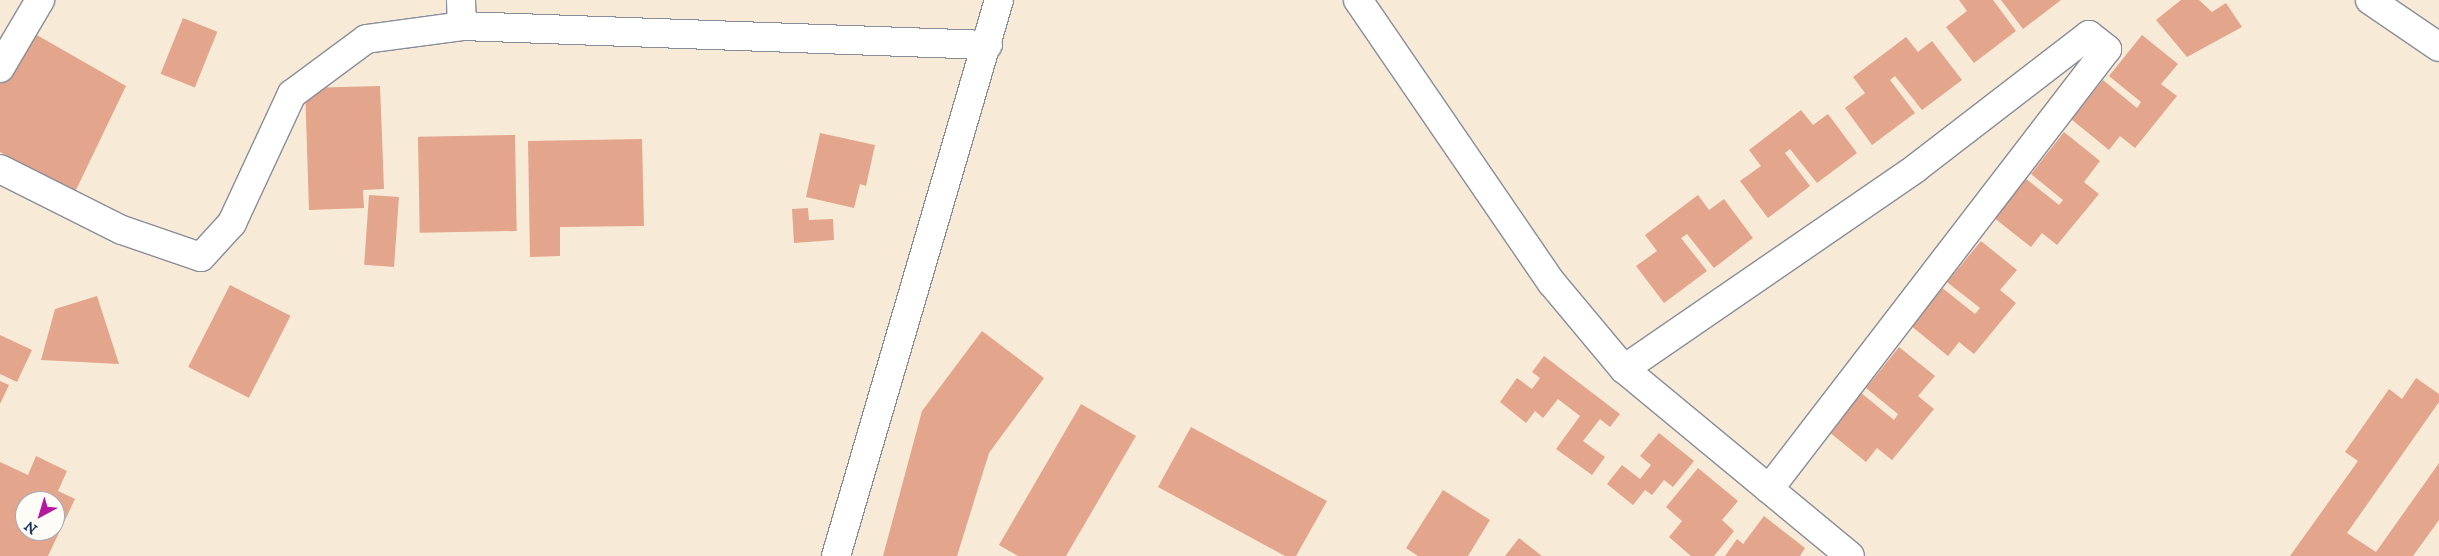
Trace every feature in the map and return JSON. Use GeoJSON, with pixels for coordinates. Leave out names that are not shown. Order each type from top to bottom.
{"type":"FeatureCollection","features":[{"type":"Feature","properties":{"kind":"street"},"geometry":{"type":"LineString","coordinates":[[0,68],[40,0]]}},
{"type":"Feature","properties":{"kind":"street"},"geometry":{"type":"LineString","coordinates":[[836,556],[988,45],[999,0]]}},
{"type":"Feature","properties":{"kind":"street"},"geometry":{"type":"LineString","coordinates":[[1358,0],[1552,283],[1624,369],[1850,556]]}},
{"type":"Feature","properties":{"kind":"street"},"geometry":{"type":"LineString","coordinates":[[2370,0],[2439,47]]}},
{"type":"Feature","properties":{"kind":"street"},"geometry":{"type":"LineString","coordinates":[[0,169],[122,230],[201,257],[232,223],[292,94],[366,39],[462,13],[988,45]]}},
{"type":"Feature","properties":{"kind":"street"},"geometry":{"type":"LineString","coordinates":[[1624,369],[1916,168],[2089,35],[2107,49],[1769,489]]}},
{"type":"Feature","properties":{"kind":"building"},"geometry":{"type":"Polygon","coordinates":[[[1959,0],[1993,0],[2016,31],[1974,63],[1946,27],[1967,11],[1959,0]]]}},
{"type":"Feature","properties":{"kind":"building"},"geometry":{"type":"Polygon","coordinates":[[[2001,0],[2061,0],[2023,29],[2001,0]]]}},
{"type":"Feature","properties":{"kind":"building"},"geometry":{"type":"Polygon","coordinates":[[[2181,0],[2199,0],[2212,12],[2226,3],[2242,27],[2187,57],[2156,20],[2181,0]]]}},
{"type":"Feature","properties":{"kind":"building"},"geometry":{"type":"Polygon","coordinates":[[[183,18],[217,32],[195,87],[161,74],[183,18]]]}},
{"type":"Feature","properties":{"kind":"building"},"geometry":{"type":"Polygon","coordinates":[[[28,30],[126,86],[75,192],[0,152],[0,84],[28,30]]]}},
{"type":"Feature","properties":{"kind":"building"},"geometry":{"type":"Polygon","coordinates":[[[2142,35],[2178,64],[2161,84],[2177,96],[2135,148],[2120,136],[2109,150],[2071,119],[2103,80],[2137,108],[2141,102],[2109,76],[2142,35]]]}},
{"type":"Feature","properties":{"kind":"building"},"geometry":{"type":"Polygon","coordinates":[[[1906,37],[1918,52],[1932,41],[1962,80],[1922,110],[1895,76],[1890,80],[1915,113],[1872,145],[1845,108],[1865,93],[1853,77],[1906,37]]]}},
{"type":"Feature","properties":{"kind":"building"},"geometry":{"type":"Polygon","coordinates":[[[380,86],[384,189],[363,190],[364,208],[309,210],[305,88],[380,86]]]}},
{"type":"Feature","properties":{"kind":"building"},"geometry":{"type":"Polygon","coordinates":[[[1801,110],[1813,125],[1828,114],[1857,153],[1817,183],[1790,149],[1785,153],[1810,186],[1768,218],[1740,181],[1761,166],[1749,150],[1801,110]]]}},
{"type":"Feature","properties":{"kind":"building"},"geometry":{"type":"Polygon","coordinates":[[[2064,132],[2100,161],[2084,182],[2099,194],[2057,245],[2042,233],[2031,247],[1993,217],[2025,178],[2059,205],[2063,200],[2031,174],[2064,132]]]}},
{"type":"Feature","properties":{"kind":"building"},"geometry":{"type":"Polygon","coordinates":[[[820,133],[875,145],[866,186],[860,184],[854,208],[806,197],[820,133]]]}},
{"type":"Feature","properties":{"kind":"building"},"geometry":{"type":"Polygon","coordinates":[[[515,135],[517,231],[420,233],[418,137],[515,135]]]}},
{"type":"Feature","properties":{"kind":"building"},"geometry":{"type":"Polygon","coordinates":[[[642,139],[644,226],[560,227],[560,256],[530,257],[528,141],[642,139]]]}},
{"type":"Feature","properties":{"kind":"building"},"geometry":{"type":"Polygon","coordinates":[[[369,195],[399,197],[394,267],[364,265],[369,195]]]}},
{"type":"Feature","properties":{"kind":"building"},"geometry":{"type":"Polygon","coordinates":[[[1698,195],[1709,210],[1724,199],[1753,238],[1714,268],[1687,234],[1681,238],[1707,271],[1664,303],[1636,266],[1657,251],[1645,235],[1698,195]]]}},
{"type":"Feature","properties":{"kind":"building"},"geometry":{"type":"Polygon","coordinates":[[[808,208],[809,220],[833,219],[834,240],[794,243],[792,209],[808,208]]]}},
{"type":"Feature","properties":{"kind":"building"},"geometry":{"type":"Polygon","coordinates":[[[1981,241],[2017,270],[2000,290],[2016,303],[1974,354],[1959,342],[1948,356],[1910,325],[1941,287],[1975,314],[1980,308],[1947,282],[1981,241]]]}},
{"type":"Feature","properties":{"kind":"building"},"geometry":{"type":"Polygon","coordinates":[[[230,285],[291,316],[249,398],[188,367],[230,285]]]}},
{"type":"Feature","properties":{"kind":"building"},"geometry":{"type":"Polygon","coordinates":[[[97,296],[119,364],[41,360],[55,309],[97,296]]]}},
{"type":"Feature","properties":{"kind":"building"},"geometry":{"type":"Polygon","coordinates":[[[982,331],[1044,378],[989,453],[957,556],[883,556],[922,411],[982,331]]]}},
{"type":"Feature","properties":{"kind":"building"},"geometry":{"type":"Polygon","coordinates":[[[0,335],[32,350],[17,382],[0,374],[0,335]]]}},
{"type":"Feature","properties":{"kind":"building"},"geometry":{"type":"Polygon","coordinates":[[[1899,347],[1935,376],[1918,396],[1934,409],[1892,460],[1877,448],[1866,462],[1828,431],[1860,392],[1894,420],[1898,414],[1866,388],[1899,347]]]}},
{"type":"Feature","properties":{"kind":"building"},"geometry":{"type":"Polygon","coordinates":[[[1544,356],[1620,414],[1610,427],[1600,419],[1583,441],[1605,457],[1592,475],[1556,449],[1580,416],[1558,399],[1543,418],[1535,411],[1526,423],[1500,402],[1517,378],[1532,389],[1540,378],[1532,372],[1544,356]]]}},
{"type":"Feature","properties":{"kind":"building"},"geometry":{"type":"Polygon","coordinates":[[[2416,378],[2439,394],[2439,402],[2347,533],[2376,552],[2439,463],[2439,520],[2413,556],[2290,556],[2358,461],[2345,452],[2389,389],[2402,399],[2416,378]]]}},
{"type":"Feature","properties":{"kind":"building"},"geometry":{"type":"Polygon","coordinates":[[[0,381],[9,385],[0,404],[0,381]]]}},
{"type":"Feature","properties":{"kind":"building"},"geometry":{"type":"Polygon","coordinates":[[[1081,404],[1136,436],[1066,556],[1018,556],[999,545],[1081,404]]]}},
{"type":"Feature","properties":{"kind":"building"},"geometry":{"type":"Polygon","coordinates":[[[1191,427],[1327,501],[1296,556],[1285,556],[1158,487],[1191,427]]]}},
{"type":"Feature","properties":{"kind":"building"},"geometry":{"type":"Polygon","coordinates":[[[1659,433],[1694,461],[1673,487],[1664,480],[1652,495],[1645,490],[1633,505],[1607,484],[1622,465],[1640,479],[1651,465],[1640,456],[1659,433]]]}},
{"type":"Feature","properties":{"kind":"building"},"geometry":{"type":"Polygon","coordinates":[[[36,456],[67,471],[58,491],[15,491],[15,541],[55,541],[48,556],[0,556],[0,462],[28,475],[36,456]]]}},
{"type":"Feature","properties":{"kind":"building"},"geometry":{"type":"Polygon","coordinates":[[[1698,468],[1738,501],[1722,520],[1734,531],[1714,556],[1691,556],[1669,537],[1682,521],[1666,507],[1698,468]]]}},
{"type":"Feature","properties":{"kind":"building"},"geometry":{"type":"Polygon","coordinates":[[[1443,490],[1490,520],[1468,556],[1418,556],[1406,548],[1443,490]]]}},
{"type":"Feature","properties":{"kind":"building"},"geometry":{"type":"Polygon","coordinates":[[[65,494],[75,499],[65,520],[65,494]]]}},
{"type":"Feature","properties":{"kind":"building"},"geometry":{"type":"Polygon","coordinates":[[[1764,516],[1805,548],[1800,556],[1725,556],[1737,539],[1743,544],[1764,516]]]}},
{"type":"Feature","properties":{"kind":"building"},"geometry":{"type":"Polygon","coordinates":[[[1519,538],[1542,556],[1505,556],[1519,538]]]}}]}
